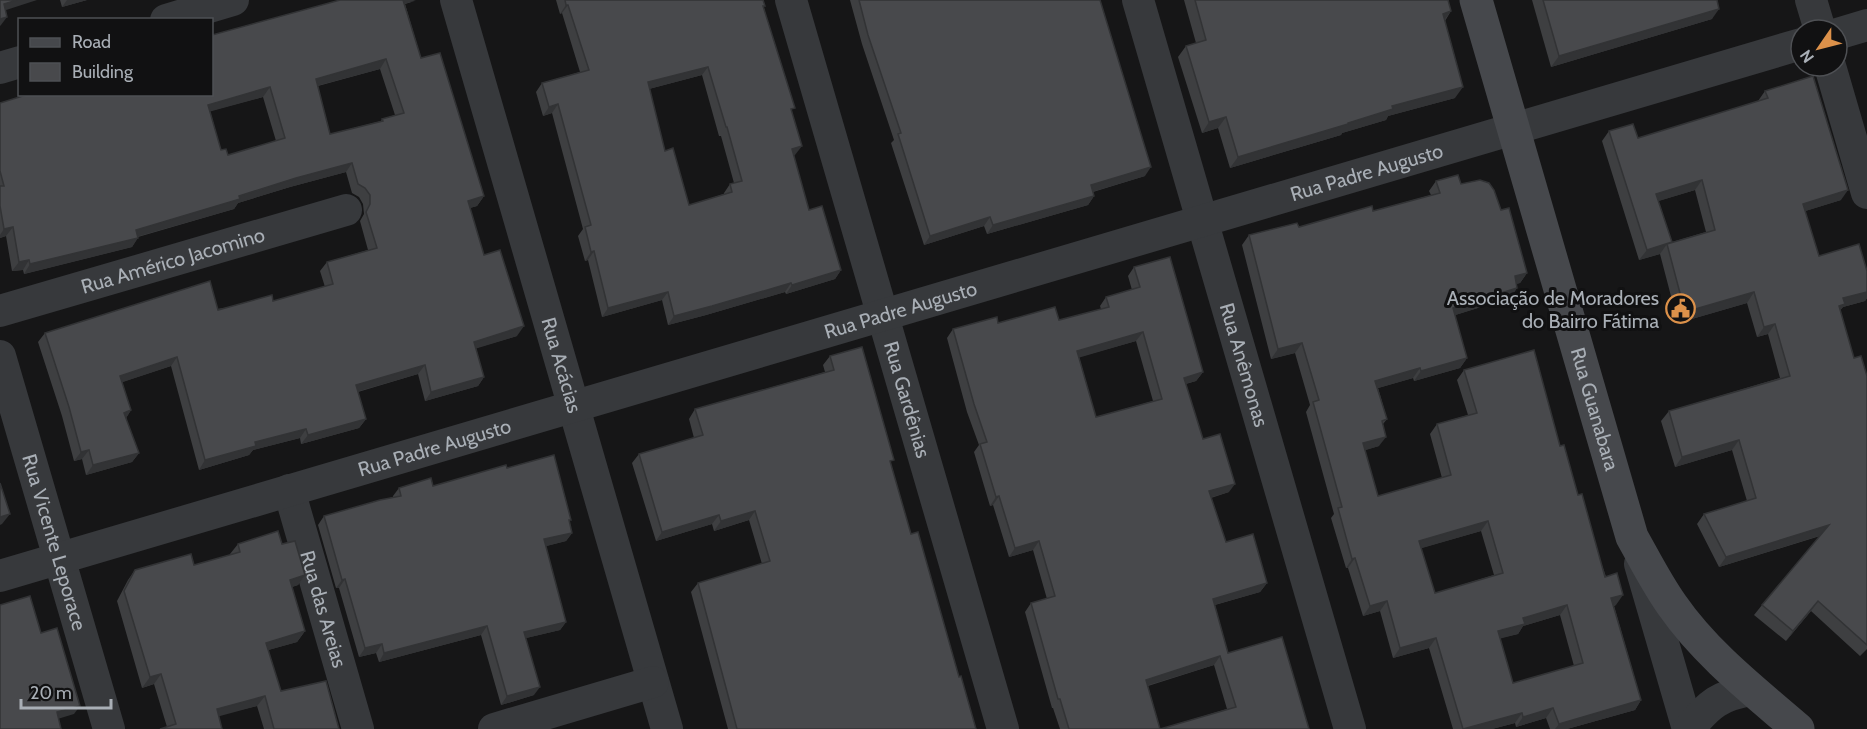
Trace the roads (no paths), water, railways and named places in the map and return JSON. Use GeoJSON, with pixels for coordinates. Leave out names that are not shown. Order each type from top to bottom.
{"type":"FeatureCollection","features":[{"type":"Feature","properties":{"kind":"main road","name":"Rua Guanabara"},"geometry":{"type":"LineString","coordinates":[[1476,0],[1632,537],[1673,607],[1714,655],[1798,729]]}},
{"type":"Feature","properties":{"kind":"street"},"geometry":{"type":"LineString","coordinates":[[173,18],[233,0]]}},
{"type":"Feature","properties":{"kind":"street","name":"Rua Acácias"},"geometry":{"type":"LineString","coordinates":[[456,0],[667,729]]}},
{"type":"Feature","properties":{"kind":"street","name":"Rua Gardênias"},"geometry":{"type":"LineString","coordinates":[[791,0],[1003,729]]}},
{"type":"Feature","properties":{"kind":"street","name":"Rua Anêmonas"},"geometry":{"type":"LineString","coordinates":[[1138,0],[1350,729]]}},
{"type":"Feature","properties":{"kind":"street"},"geometry":{"type":"LineString","coordinates":[[1811,0],[1816,18]]}},
{"type":"Feature","properties":{"kind":"street"},"geometry":{"type":"LineString","coordinates":[[1849,30],[1867,25]]}},
{"type":"Feature","properties":{"kind":"street","name":"Rua Padre Augusto"},"geometry":{"type":"LineString","coordinates":[[0,576],[1789,48]]}},
{"type":"Feature","properties":{"kind":"street"},"geometry":{"type":"LineString","coordinates":[[0,68],[18,63]]}},
{"type":"Feature","properties":{"kind":"street"},"geometry":{"type":"LineString","coordinates":[[1833,78],[1867,193]]}},
{"type":"Feature","properties":{"kind":"street","name":"Rua Américo Jacomino"},"geometry":{"type":"LineString","coordinates":[[0,311],[346,210]]}},
{"type":"Feature","properties":{"kind":"street","name":"Rua Vicente Leporace"},"geometry":{"type":"LineString","coordinates":[[0,356],[109,729]]}},
{"type":"Feature","properties":{"kind":"street","name":"Rua das Areias"},"geometry":{"type":"LineString","coordinates":[[289,490],[358,729]]}},
{"type":"Feature","properties":{"kind":"street"},"geometry":{"type":"LineString","coordinates":[[1632,537],[1688,729]]}},
{"type":"Feature","properties":{"kind":"street"},"geometry":{"type":"LineString","coordinates":[[494,729],[653,682]]}},
{"type":"Feature","properties":{"kind":"street"},"geometry":{"type":"LineString","coordinates":[[1688,729],[1705,709],[1731,693],[1752,690]]}},
{"type":"Feature","properties":{"kind":"place","name":"Associação de Moradores do Bairro Fátima"},"geometry":{"type":"Point","coordinates":[1680,309]}}]}
